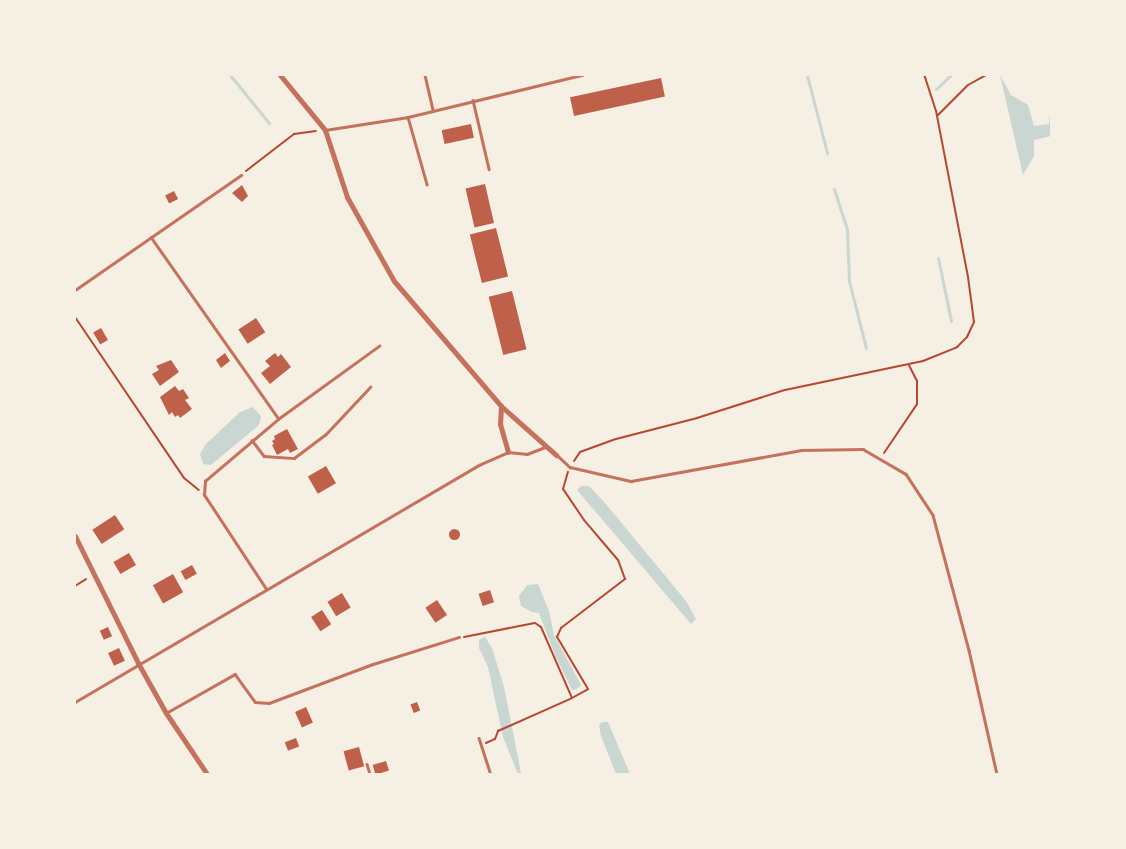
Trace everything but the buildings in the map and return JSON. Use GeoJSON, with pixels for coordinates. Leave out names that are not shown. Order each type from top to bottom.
{"type":"FeatureCollection","features":[{"type":"Feature","properties":{"kind":"street"},"geometry":{"type":"LineString","coordinates":[[280,75],[325,130],[347,196],[394,281],[501,406],[556,455]]}},
{"type":"Feature","properties":{"kind":"street"},"geometry":{"type":"LineString","coordinates":[[501,406],[500,424],[508,452]]}},
{"type":"Feature","properties":{"kind":"street"},"geometry":{"type":"LineString","coordinates":[[75,536],[138,663],[166,713],[207,774]]}},
{"type":"Feature","properties":{"kind":"lane"},"geometry":{"type":"LineString","coordinates":[[425,75],[433,109]]}},
{"type":"Feature","properties":{"kind":"lane"},"geometry":{"type":"LineString","coordinates":[[325,130],[408,117],[433,109],[582,75]]}},
{"type":"Feature","properties":{"kind":"lane"},"geometry":{"type":"LineString","coordinates":[[472,100],[490,169]]}},
{"type":"Feature","properties":{"kind":"lane"},"geometry":{"type":"LineString","coordinates":[[408,117],[427,184]]}},
{"type":"Feature","properties":{"kind":"lane"},"geometry":{"type":"LineString","coordinates":[[75,290],[241,175]]}},
{"type":"Feature","properties":{"kind":"lane"},"geometry":{"type":"LineString","coordinates":[[151,237],[278,418]]}},
{"type":"Feature","properties":{"kind":"lane"},"geometry":{"type":"LineString","coordinates":[[266,589],[204,495],[205,481],[278,418],[379,346]]}},
{"type":"Feature","properties":{"kind":"lane"},"geometry":{"type":"LineString","coordinates":[[252,440],[264,456],[294,458],[325,435],[370,387]]}},
{"type":"Feature","properties":{"kind":"lane"},"geometry":{"type":"LineString","coordinates":[[75,702],[138,663],[479,465],[508,452],[527,454],[547,446]]}},
{"type":"Feature","properties":{"kind":"lane"},"geometry":{"type":"LineString","coordinates":[[556,455],[570,467],[631,481],[801,450],[863,449],[906,474],[933,515],[969,650],[997,774]]}},
{"type":"Feature","properties":{"kind":"lane"},"geometry":{"type":"LineString","coordinates":[[166,713],[235,674],[255,702],[269,703],[372,664],[459,638]]}},
{"type":"Feature","properties":{"kind":"lane"},"geometry":{"type":"LineString","coordinates":[[479,738],[491,774]]}},
{"type":"Feature","properties":{"kind":"lane"},"geometry":{"type":"LineString","coordinates":[[367,764],[370,774]]}},
{"type":"Feature","properties":{"kind":"path"},"geometry":{"type":"LineString","coordinates":[[482,745],[496,739],[498,731],[588,689],[557,637],[561,628],[625,579],[618,560],[584,520],[562,489],[570,467],[580,452],[616,439],[697,418],[785,390],[909,365],[957,347],[967,337],[974,322],[968,277],[937,116],[924,75]]}},
{"type":"Feature","properties":{"kind":"path"},"geometry":{"type":"LineString","coordinates":[[937,116],[968,85],[986,75]]}},
{"type":"Feature","properties":{"kind":"path"},"geometry":{"type":"LineString","coordinates":[[241,175],[294,134],[325,130]]}},
{"type":"Feature","properties":{"kind":"path"},"geometry":{"type":"LineString","coordinates":[[75,317],[184,478],[204,495]]}},
{"type":"Feature","properties":{"kind":"path"},"geometry":{"type":"LineString","coordinates":[[880,459],[917,404],[917,381],[909,365]]}},
{"type":"Feature","properties":{"kind":"path"},"geometry":{"type":"LineString","coordinates":[[75,586],[95,573]]}},
{"type":"Feature","properties":{"kind":"path"},"geometry":{"type":"LineString","coordinates":[[459,638],[475,637],[535,623],[541,627],[572,698]]}},
{"type":"Feature","properties":{"kind":"shaded area"},"geometry":{"type":"Polygon","coordinates":[[[1000,75],[1011,95],[1028,105],[1034,126],[1049,124],[1051,102],[1051,136],[1034,140],[1034,156],[1023,175],[1000,75]]]}},
{"type":"Feature","properties":{"kind":"shaded area"},"geometry":{"type":"Polygon","coordinates":[[[253,407],[261,416],[259,425],[211,465],[203,464],[200,454],[206,444],[240,412],[253,407]]]}},
{"type":"Feature","properties":{"kind":"shaded area"},"geometry":{"type":"Polygon","coordinates":[[[581,486],[589,486],[605,503],[686,601],[696,619],[691,624],[577,490],[581,486]]]}},
{"type":"Feature","properties":{"kind":"shaded area"},"geometry":{"type":"Polygon","coordinates":[[[538,584],[549,611],[554,635],[581,685],[577,689],[572,690],[555,655],[539,613],[532,612],[521,606],[519,596],[527,585],[538,584]]]}},
{"type":"Feature","properties":{"kind":"shaded area"},"geometry":{"type":"Polygon","coordinates":[[[485,637],[492,648],[504,687],[521,773],[518,774],[503,737],[488,667],[479,648],[479,640],[485,637]]]}},
{"type":"Feature","properties":{"kind":"shaded area"},"geometry":{"type":"Polygon","coordinates":[[[602,722],[608,722],[630,774],[616,774],[601,736],[599,725],[602,722]]]}},
{"type":"Feature","properties":{"kind":"waterway"},"geometry":{"type":"LineString","coordinates":[[230,75],[269,123]]}},
{"type":"Feature","properties":{"kind":"waterway"},"geometry":{"type":"LineString","coordinates":[[807,75],[827,153]]}},
{"type":"Feature","properties":{"kind":"waterway"},"geometry":{"type":"LineString","coordinates":[[936,89],[951,75]]}},
{"type":"Feature","properties":{"kind":"waterway"},"geometry":{"type":"LineString","coordinates":[[834,189],[847,229],[849,281],[866,348]]}},
{"type":"Feature","properties":{"kind":"waterway"},"geometry":{"type":"LineString","coordinates":[[938,258],[951,321]]}}]}
